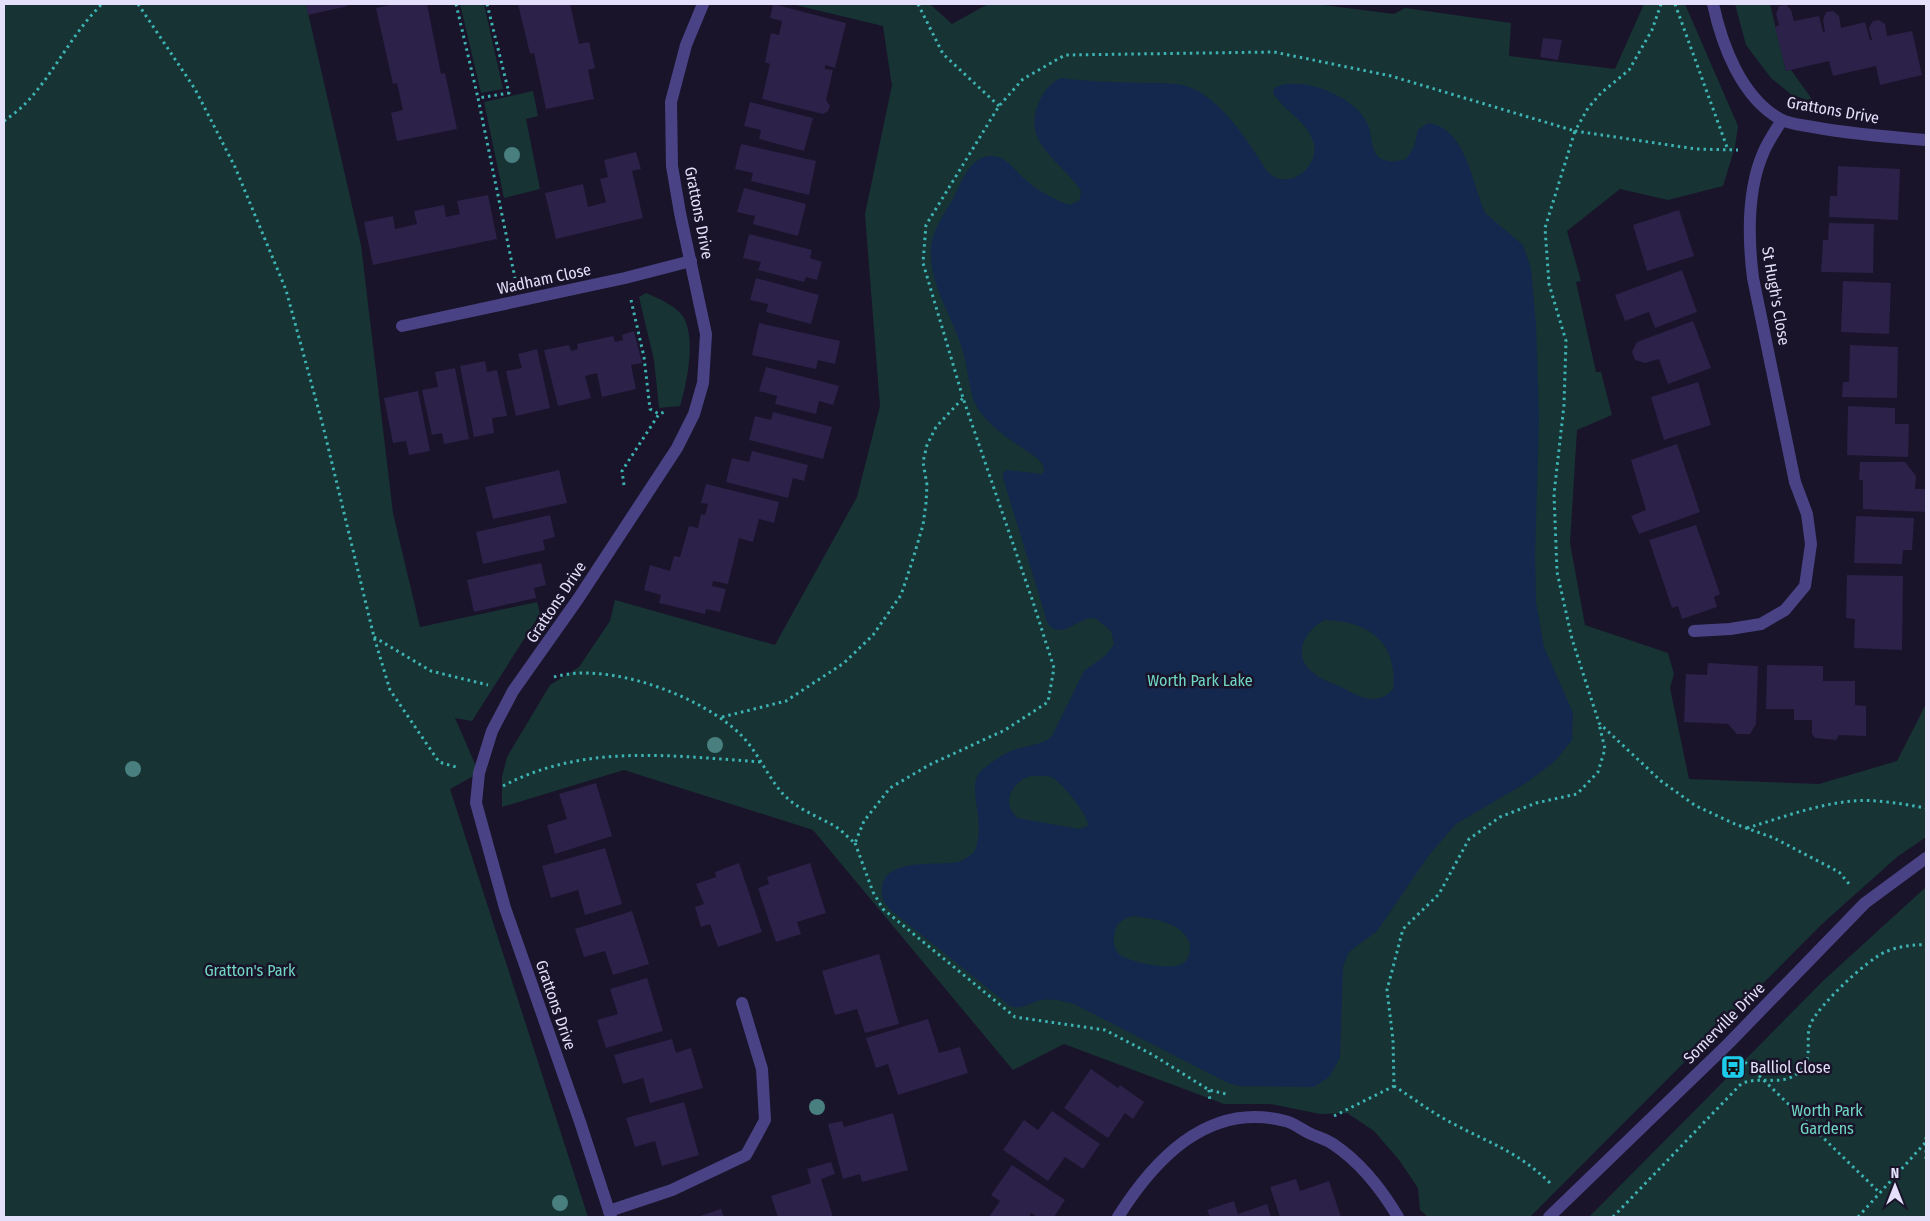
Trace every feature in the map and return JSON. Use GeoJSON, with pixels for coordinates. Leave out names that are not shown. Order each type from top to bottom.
{"type":"FeatureCollection","features":[{"type":"Feature","properties":{"kind":"street","name":"Grattons Drive"},"geometry":{"type":"LineString","coordinates":[[610,1214],[505,908],[476,803],[479,773],[492,731],[512,691],[546,646],[677,448],[694,414],[703,383],[706,334],[672,166],[671,102],[686,45],[703,4]]}},
{"type":"Feature","properties":{"kind":"street","name":"Grattons Drive"},"geometry":{"type":"LineString","coordinates":[[1713,4],[1720,36],[1732,62],[1765,109],[1782,120],[1835,131],[1926,140]]}},
{"type":"Feature","properties":{"kind":"street","name":"St Hugh's Close"},"geometry":{"type":"LineString","coordinates":[[1694,630],[1730,629],[1761,624],[1785,610],[1805,586],[1811,544],[1807,514],[1795,482],[1753,278],[1749,244],[1750,211],[1764,152],[1782,120]]}},
{"type":"Feature","properties":{"kind":"street","name":"Wadham Close"},"geometry":{"type":"LineString","coordinates":[[402,326],[625,278],[691,261]]}},
{"type":"Feature","properties":{"kind":"street","name":"Somerville Drive"},"geometry":{"type":"LineString","coordinates":[[1549,1217],[1728,1044],[1865,903],[1926,858]]}},
{"type":"Feature","properties":{"kind":"street"},"geometry":{"type":"LineString","coordinates":[[610,1214],[672,1190],[746,1155],[764,1120],[762,1069],[742,1003]]}},
{"type":"Feature","properties":{"kind":"street"},"geometry":{"type":"LineString","coordinates":[[1118,1217],[1148,1174],[1189,1136],[1235,1118],[1252,1117],[1287,1121],[1333,1143],[1379,1189],[1398,1217]]}},
{"type":"Feature","properties":{"kind":"path"},"geometry":{"type":"LineString","coordinates":[[4,121],[24,104],[57,64],[90,16],[102,4]]}},
{"type":"Feature","properties":{"kind":"path"},"geometry":{"type":"LineString","coordinates":[[138,4],[199,98],[235,167],[286,290],[323,426],[374,637],[390,690],[439,762],[479,773]]}},
{"type":"Feature","properties":{"kind":"path"},"geometry":{"type":"LineString","coordinates":[[456,4],[478,98],[520,300]]}},
{"type":"Feature","properties":{"kind":"path"},"geometry":{"type":"LineString","coordinates":[[478,98],[509,93],[488,4]]}},
{"type":"Feature","properties":{"kind":"path"},"geometry":{"type":"LineString","coordinates":[[918,4],[943,54],[999,106]]}},
{"type":"Feature","properties":{"kind":"path"},"geometry":{"type":"LineString","coordinates":[[1566,1199],[1530,1164],[1495,1143],[1452,1123],[1394,1086],[1393,1040],[1388,990],[1403,929],[1439,894],[1469,838],[1500,817],[1536,803],[1577,794],[1598,772],[1605,749],[1599,723],[1572,639],[1557,572],[1554,494],[1564,405],[1566,341],[1549,284],[1545,228],[1575,131],[1588,108],[1601,93],[1629,70],[1652,30],[1661,4]]}},
{"type":"Feature","properties":{"kind":"path"},"geometry":{"type":"LineString","coordinates":[[1675,4],[1728,150]]}},
{"type":"Feature","properties":{"kind":"path"},"geometry":{"type":"LineString","coordinates":[[855,843],[864,821],[890,788],[929,765],[1005,730],[1048,702],[1054,668],[963,398],[923,264],[926,226],[999,106],[1024,79],[1066,55],[1274,52],[1391,76],[1575,131],[1679,147],[1764,152]]}},
{"type":"Feature","properties":{"kind":"path"},"geometry":{"type":"LineString","coordinates":[[625,278],[644,357],[650,409],[659,414]]}},
{"type":"Feature","properties":{"kind":"path"},"geometry":{"type":"LineString","coordinates":[[721,718],[786,701],[844,663],[873,635],[901,595],[912,562],[925,510],[927,485],[923,462],[927,445],[936,427],[963,398]]}},
{"type":"Feature","properties":{"kind":"path"},"geometry":{"type":"LineString","coordinates":[[640,504],[625,495],[622,471],[659,414],[680,408],[694,414]]}},
{"type":"Feature","properties":{"kind":"path"},"geometry":{"type":"LineString","coordinates":[[374,637],[431,671],[512,691],[562,674],[595,674],[638,681],[682,695],[721,718],[742,735],[783,794],[806,812],[834,825],[855,843],[873,892],[883,910],[1002,1008],[1015,1017],[1024,1020],[1060,1022],[1105,1030],[1153,1055],[1209,1090]]}},
{"type":"Feature","properties":{"kind":"path"},"geometry":{"type":"LineString","coordinates":[[1599,723],[1661,781],[1696,806],[1774,838],[1839,872],[1865,903]]}},
{"type":"Feature","properties":{"kind":"path"},"geometry":{"type":"LineString","coordinates":[[476,803],[504,785],[575,760],[652,755],[762,762]]}},
{"type":"Feature","properties":{"kind":"path"},"geometry":{"type":"LineString","coordinates":[[1746,828],[1827,805],[1853,800],[1894,802],[1926,808]]}},
{"type":"Feature","properties":{"kind":"path"},"geometry":{"type":"LineString","coordinates":[[1613,1217],[1741,1084],[1755,1079],[1785,1081],[1802,1069],[1808,1061],[1811,1024],[1820,1008],[1870,961],[1885,952],[1926,945]]}},
{"type":"Feature","properties":{"kind":"path"},"geometry":{"type":"LineString","coordinates":[[1728,1044],[1879,1192]]}},
{"type":"Feature","properties":{"kind":"path"},"geometry":{"type":"LineString","coordinates":[[1926,1137],[1926,1162]]}},
{"type":"Feature","properties":{"kind":"path"},"geometry":{"type":"LineString","coordinates":[[1858,1217],[1925,1143]]}},
{"type":"Feature","properties":{"kind":"green space","name":"Gratton's Park"},"geometry":{"type":"Polygon","coordinates":[[[4,4],[306,4],[361,245],[393,513],[420,627],[537,602],[540,614],[472,721],[455,718],[479,773],[450,789],[588,1217],[4,1217],[4,4]]]}},
{"type":"Feature","properties":{"kind":"green space"},"geometry":{"type":"Polygon","coordinates":[[[460,4],[484,4],[503,89],[481,93],[460,4]]]}},
{"type":"Feature","properties":{"kind":"green space","name":"Worth Park Lake"},"geometry":{"type":"Polygon","coordinates":[[[791,4],[930,4],[952,24],[988,4],[1315,4],[1394,14],[1405,8],[1511,23],[1509,56],[1615,69],[1644,4],[1685,4],[1738,126],[1735,147],[1723,186],[1668,200],[1620,189],[1567,231],[1581,281],[1576,282],[1596,372],[1601,372],[1612,415],[1577,430],[1570,543],[1585,625],[1668,653],[1674,674],[1670,688],[1689,779],[1819,784],[1897,761],[1926,704],[1926,837],[1897,857],[1822,924],[1530,1217],[1428,1217],[1420,1210],[1418,1188],[1399,1160],[1374,1131],[1347,1113],[1320,1114],[1271,1104],[1224,1104],[1064,1044],[1013,1070],[813,830],[624,770],[502,807],[502,777],[507,757],[550,685],[579,667],[610,621],[615,600],[775,645],[857,497],[880,406],[865,214],[892,85],[883,26],[791,4]]]}},
{"type":"Feature","properties":{"kind":"green space"},"geometry":{"type":"Polygon","coordinates":[[[1735,4],[1770,4],[1786,71],[1791,70],[1814,102],[1792,95],[1771,78],[1746,45],[1735,4]]]}},
{"type":"Feature","properties":{"kind":"green space"},"geometry":{"type":"Polygon","coordinates":[[[533,91],[538,116],[526,119],[540,189],[504,198],[484,102],[533,91]]]}},
{"type":"Feature","properties":{"kind":"green space"},"geometry":{"type":"Polygon","coordinates":[[[646,293],[675,308],[687,324],[690,347],[688,373],[680,406],[659,408],[654,360],[639,297],[646,293]]]}},
{"type":"Feature","properties":{"kind":"green space","name":"Worth Park Gardens"},"geometry":{"type":"Polygon","coordinates":[[[1926,887],[1926,1217],[1589,1217],[1825,979],[1926,887]]]}},
{"type":"Feature","properties":{"kind":"water"},"geometry":{"type":"Polygon","coordinates":[[[1061,78],[1103,82],[1170,83],[1194,89],[1216,104],[1226,114],[1267,171],[1275,177],[1284,180],[1301,174],[1308,168],[1314,150],[1313,141],[1305,127],[1273,93],[1274,88],[1285,84],[1312,86],[1326,90],[1351,104],[1361,113],[1369,127],[1374,151],[1380,158],[1386,161],[1406,159],[1414,147],[1418,130],[1428,123],[1441,127],[1452,135],[1460,146],[1486,214],[1523,245],[1531,268],[1536,324],[1539,418],[1535,557],[1536,602],[1544,647],[1573,713],[1572,740],[1554,762],[1529,781],[1456,824],[1429,855],[1377,931],[1349,952],[1343,967],[1340,1058],[1329,1077],[1314,1087],[1239,1086],[1228,1083],[1074,1004],[1045,999],[1022,1007],[1010,1006],[892,911],[883,898],[882,887],[886,877],[893,871],[914,865],[958,862],[974,852],[979,830],[975,786],[981,771],[993,761],[1008,753],[1040,743],[1052,736],[1084,671],[1105,656],[1114,644],[1111,631],[1095,618],[1083,620],[1059,630],[1053,629],[1048,624],[1003,478],[1003,473],[1007,470],[1042,474],[1044,471],[1043,467],[1037,458],[994,426],[977,407],[960,342],[934,278],[932,265],[933,237],[939,223],[963,178],[977,160],[984,157],[997,157],[1011,165],[1032,185],[1058,201],[1070,205],[1080,200],[1081,191],[1045,150],[1038,140],[1035,128],[1035,115],[1040,100],[1049,87],[1061,78]],[[1325,620],[1313,629],[1304,642],[1302,656],[1310,670],[1321,678],[1361,697],[1374,699],[1387,695],[1393,689],[1391,659],[1377,637],[1367,630],[1354,625],[1340,621],[1325,620]],[[1031,776],[1024,779],[1014,788],[1009,800],[1013,812],[1018,818],[1079,829],[1088,826],[1080,807],[1067,791],[1051,777],[1031,776]],[[1134,916],[1124,919],[1117,926],[1114,938],[1114,944],[1119,954],[1142,963],[1163,966],[1180,965],[1187,960],[1190,943],[1186,936],[1174,926],[1159,920],[1134,916]]]}},
{"type":"Feature","properties":{"kind":"building"},"geometry":{"type":"Polygon","coordinates":[[[306,4],[347,4],[348,6],[308,15],[306,4]]]}},
{"type":"Feature","properties":{"kind":"building"},"geometry":{"type":"Polygon","coordinates":[[[395,4],[427,4],[441,74],[445,73],[457,129],[397,141],[391,113],[403,110],[397,83],[393,84],[376,8],[395,4]]]}},
{"type":"Feature","properties":{"kind":"building"},"geometry":{"type":"Polygon","coordinates":[[[518,4],[570,4],[579,44],[589,42],[595,68],[588,70],[594,99],[546,109],[534,53],[530,54],[518,4]]]}},
{"type":"Feature","properties":{"kind":"building"},"geometry":{"type":"Polygon","coordinates":[[[773,4],[846,23],[835,68],[825,65],[825,69],[833,70],[826,100],[830,106],[828,111],[823,114],[762,99],[770,64],[765,62],[771,33],[779,35],[782,21],[770,18],[773,4]]]}},
{"type":"Feature","properties":{"kind":"building"},"geometry":{"type":"Polygon","coordinates":[[[1786,5],[1791,10],[1794,21],[1819,16],[1823,32],[1825,32],[1823,20],[1826,12],[1833,11],[1839,16],[1841,28],[1865,22],[1870,40],[1872,40],[1869,28],[1873,21],[1879,20],[1885,24],[1887,36],[1912,31],[1922,75],[1880,85],[1876,66],[1833,76],[1829,61],[1786,71],[1775,27],[1779,25],[1776,14],[1779,6],[1786,5]]]}},
{"type":"Feature","properties":{"kind":"building"},"geometry":{"type":"Polygon","coordinates":[[[1543,38],[1562,40],[1558,60],[1540,57],[1543,38]]]}},
{"type":"Feature","properties":{"kind":"building"},"geometry":{"type":"Polygon","coordinates":[[[750,102],[813,118],[804,151],[759,139],[761,130],[744,126],[750,102]]]}},
{"type":"Feature","properties":{"kind":"building"},"geometry":{"type":"Polygon","coordinates":[[[741,144],[816,161],[809,195],[751,181],[753,173],[735,169],[741,144]]]}},
{"type":"Feature","properties":{"kind":"building"},"geometry":{"type":"Polygon","coordinates":[[[636,152],[641,169],[632,171],[643,218],[556,239],[545,193],[583,184],[588,207],[606,202],[600,179],[608,177],[604,160],[636,152]]]}},
{"type":"Feature","properties":{"kind":"building"},"geometry":{"type":"Polygon","coordinates":[[[1838,166],[1900,169],[1898,220],[1829,217],[1830,196],[1837,196],[1838,166]]]}},
{"type":"Feature","properties":{"kind":"building"},"geometry":{"type":"Polygon","coordinates":[[[744,188],[806,204],[798,236],[753,224],[755,216],[737,212],[744,188]]]}},
{"type":"Feature","properties":{"kind":"building"},"geometry":{"type":"Polygon","coordinates":[[[488,195],[497,239],[373,265],[364,222],[393,216],[395,229],[417,224],[414,211],[444,205],[446,217],[460,214],[457,201],[488,195]]]}},
{"type":"Feature","properties":{"kind":"building"},"geometry":{"type":"Polygon","coordinates":[[[1679,210],[1694,256],[1647,271],[1633,225],[1679,210]]]}},
{"type":"Feature","properties":{"kind":"building"},"geometry":{"type":"Polygon","coordinates":[[[1829,223],[1874,224],[1873,273],[1821,272],[1823,240],[1828,240],[1829,223]]]}},
{"type":"Feature","properties":{"kind":"building"},"geometry":{"type":"Polygon","coordinates":[[[749,234],[812,250],[810,258],[822,262],[817,280],[806,277],[804,282],[758,270],[761,262],[743,258],[749,234]]]}},
{"type":"Feature","properties":{"kind":"building"},"geometry":{"type":"Polygon","coordinates":[[[1682,270],[1697,312],[1655,328],[1649,312],[1625,321],[1615,295],[1682,270]]]}},
{"type":"Feature","properties":{"kind":"building"},"geometry":{"type":"Polygon","coordinates":[[[756,278],[819,295],[811,324],[766,312],[768,304],[750,300],[756,278]]]}},
{"type":"Feature","properties":{"kind":"building"},"geometry":{"type":"Polygon","coordinates":[[[1843,281],[1891,283],[1889,334],[1841,332],[1843,281]]]}},
{"type":"Feature","properties":{"kind":"building"},"geometry":{"type":"Polygon","coordinates":[[[1693,321],[1711,368],[1668,384],[1659,359],[1645,363],[1635,360],[1632,352],[1637,342],[1693,321]]]}},
{"type":"Feature","properties":{"kind":"building"},"geometry":{"type":"Polygon","coordinates":[[[759,323],[840,341],[835,364],[818,360],[816,369],[752,355],[759,323]]]}},
{"type":"Feature","properties":{"kind":"building"},"geometry":{"type":"Polygon","coordinates":[[[634,331],[642,363],[631,365],[636,389],[602,397],[597,373],[585,376],[591,398],[558,406],[544,350],[569,345],[571,351],[578,349],[577,344],[613,336],[615,342],[623,340],[622,335],[634,331]]]}},
{"type":"Feature","properties":{"kind":"building"},"geometry":{"type":"Polygon","coordinates":[[[1850,345],[1898,347],[1897,398],[1842,397],[1843,382],[1849,382],[1850,345]]]}},
{"type":"Feature","properties":{"kind":"building"},"geometry":{"type":"Polygon","coordinates":[[[537,349],[550,408],[516,416],[506,371],[522,368],[518,354],[537,349]]]}},
{"type":"Feature","properties":{"kind":"building"},"geometry":{"type":"Polygon","coordinates":[[[485,361],[487,372],[497,370],[507,416],[492,418],[494,433],[474,437],[460,366],[485,361]]]}},
{"type":"Feature","properties":{"kind":"building"},"geometry":{"type":"Polygon","coordinates":[[[766,367],[839,386],[833,405],[819,401],[816,414],[775,404],[777,396],[759,391],[766,367]]]}},
{"type":"Feature","properties":{"kind":"building"},"geometry":{"type":"Polygon","coordinates":[[[455,368],[469,439],[444,444],[442,433],[432,435],[422,390],[438,387],[435,372],[455,368]]]}},
{"type":"Feature","properties":{"kind":"building"},"geometry":{"type":"Polygon","coordinates":[[[1698,382],[1711,425],[1664,440],[1651,397],[1698,382]]]}},
{"type":"Feature","properties":{"kind":"building"},"geometry":{"type":"Polygon","coordinates":[[[418,391],[430,451],[409,455],[406,441],[393,443],[384,398],[418,391]]]}},
{"type":"Feature","properties":{"kind":"building"},"geometry":{"type":"Polygon","coordinates":[[[1848,406],[1895,408],[1895,424],[1909,424],[1908,457],[1847,455],[1848,406]]]}},
{"type":"Feature","properties":{"kind":"building"},"geometry":{"type":"Polygon","coordinates":[[[773,412],[832,427],[823,459],[749,440],[755,416],[771,420],[773,412]]]}},
{"type":"Feature","properties":{"kind":"building"},"geometry":{"type":"Polygon","coordinates":[[[1677,444],[1700,512],[1639,534],[1631,516],[1646,510],[1631,460],[1677,444]]]}},
{"type":"Feature","properties":{"kind":"building"},"geometry":{"type":"Polygon","coordinates":[[[752,451],[808,465],[804,481],[793,478],[788,498],[726,482],[732,458],[749,462],[752,451]]]}},
{"type":"Feature","properties":{"kind":"building"},"geometry":{"type":"Polygon","coordinates":[[[1860,462],[1905,462],[1916,476],[1915,489],[1926,489],[1926,512],[1863,509],[1863,480],[1859,480],[1860,462]]]}},
{"type":"Feature","properties":{"kind":"building"},"geometry":{"type":"Polygon","coordinates":[[[559,470],[567,503],[493,519],[485,487],[559,470]]]}},
{"type":"Feature","properties":{"kind":"building"},"geometry":{"type":"Polygon","coordinates":[[[706,484],[779,502],[774,523],[759,519],[753,542],[739,538],[728,584],[713,581],[712,586],[726,589],[720,612],[706,609],[705,614],[659,603],[661,595],[644,590],[650,565],[670,571],[674,556],[680,557],[689,526],[698,528],[701,514],[705,515],[708,504],[701,503],[706,484]]]}},
{"type":"Feature","properties":{"kind":"building"},"geometry":{"type":"Polygon","coordinates":[[[550,515],[555,537],[543,540],[545,550],[483,564],[476,532],[550,515]]]}},
{"type":"Feature","properties":{"kind":"building"},"geometry":{"type":"Polygon","coordinates":[[[1856,516],[1914,518],[1912,550],[1903,550],[1902,564],[1854,563],[1856,516]]]}},
{"type":"Feature","properties":{"kind":"building"},"geometry":{"type":"Polygon","coordinates":[[[1696,525],[1720,594],[1714,597],[1717,607],[1682,619],[1678,606],[1672,608],[1649,540],[1696,525]]]}},
{"type":"Feature","properties":{"kind":"building"},"geometry":{"type":"Polygon","coordinates":[[[541,563],[546,585],[534,588],[536,598],[474,612],[467,580],[541,563]]]}},
{"type":"Feature","properties":{"kind":"building"},"geometry":{"type":"Polygon","coordinates":[[[1847,575],[1903,576],[1902,650],[1854,648],[1855,619],[1846,618],[1847,575]]]}},
{"type":"Feature","properties":{"kind":"building"},"geometry":{"type":"Polygon","coordinates":[[[1708,663],[1758,666],[1756,724],[1750,734],[1737,734],[1728,724],[1684,722],[1686,674],[1707,675],[1708,663]]]}},
{"type":"Feature","properties":{"kind":"building"},"geometry":{"type":"Polygon","coordinates":[[[1767,665],[1823,666],[1823,681],[1855,681],[1855,705],[1866,706],[1866,736],[1839,735],[1836,740],[1815,738],[1812,734],[1812,720],[1794,720],[1794,709],[1766,709],[1767,665]]]}},
{"type":"Feature","properties":{"kind":"building"},"geometry":{"type":"Polygon","coordinates":[[[596,783],[612,836],[555,854],[547,825],[567,819],[559,794],[596,783]]]}},
{"type":"Feature","properties":{"kind":"building"},"geometry":{"type":"Polygon","coordinates":[[[605,848],[622,904],[585,915],[578,890],[551,898],[542,866],[605,848]]]}},
{"type":"Feature","properties":{"kind":"building"},"geometry":{"type":"Polygon","coordinates":[[[739,863],[762,932],[718,947],[710,924],[701,927],[695,907],[704,904],[696,884],[716,877],[715,872],[739,863]]]}},
{"type":"Feature","properties":{"kind":"building"},"geometry":{"type":"Polygon","coordinates":[[[810,863],[826,913],[797,922],[801,934],[776,942],[758,888],[769,884],[767,877],[810,863]]]}},
{"type":"Feature","properties":{"kind":"building"},"geometry":{"type":"Polygon","coordinates":[[[632,911],[649,964],[613,975],[605,951],[584,957],[575,929],[632,911]]]}},
{"type":"Feature","properties":{"kind":"building"},"geometry":{"type":"Polygon","coordinates":[[[879,954],[899,1024],[865,1033],[857,1009],[835,1015],[822,971],[879,954]]]}},
{"type":"Feature","properties":{"kind":"building"},"geometry":{"type":"Polygon","coordinates":[[[647,978],[663,1031],[606,1048],[597,1020],[618,1014],[610,989],[647,978]]]}},
{"type":"Feature","properties":{"kind":"building"},"geometry":{"type":"Polygon","coordinates":[[[928,1019],[939,1053],[960,1047],[968,1073],[898,1095],[888,1064],[876,1068],[866,1038],[928,1019]]]}},
{"type":"Feature","properties":{"kind":"building"},"geometry":{"type":"Polygon","coordinates":[[[672,1039],[676,1053],[691,1048],[703,1088],[650,1103],[643,1078],[623,1084],[614,1055],[672,1039]]]}},
{"type":"Feature","properties":{"kind":"building"},"geometry":{"type":"Polygon","coordinates":[[[1091,1069],[1118,1088],[1120,1085],[1144,1102],[1133,1119],[1125,1113],[1108,1138],[1064,1108],[1091,1069]]]}},
{"type":"Feature","properties":{"kind":"building"},"geometry":{"type":"Polygon","coordinates":[[[684,1102],[699,1155],[662,1166],[655,1141],[635,1147],[626,1118],[684,1102]]]}},
{"type":"Feature","properties":{"kind":"building"},"geometry":{"type":"Polygon","coordinates":[[[1052,1111],[1100,1144],[1083,1169],[1065,1157],[1048,1181],[1003,1150],[1024,1120],[1038,1130],[1052,1111]]]}},
{"type":"Feature","properties":{"kind":"building"},"geometry":{"type":"Polygon","coordinates":[[[893,1113],[908,1170],[862,1182],[860,1174],[843,1179],[828,1124],[842,1121],[844,1127],[893,1113]]]}},
{"type":"Feature","properties":{"kind":"building"},"geometry":{"type":"Polygon","coordinates":[[[831,1162],[835,1174],[821,1179],[833,1217],[778,1217],[771,1196],[811,1183],[807,1169],[831,1162]]]}},
{"type":"Feature","properties":{"kind":"building"},"geometry":{"type":"Polygon","coordinates":[[[1012,1165],[1065,1200],[1054,1217],[1037,1217],[1031,1213],[1029,1217],[989,1217],[1000,1201],[991,1195],[1012,1165]]]}},
{"type":"Feature","properties":{"kind":"building"},"geometry":{"type":"Polygon","coordinates":[[[1296,1179],[1300,1191],[1329,1181],[1341,1217],[1280,1217],[1270,1187],[1296,1179]]]}},
{"type":"Feature","properties":{"kind":"building"},"geometry":{"type":"Polygon","coordinates":[[[1234,1201],[1238,1214],[1267,1204],[1271,1217],[1210,1217],[1207,1210],[1234,1201]]]}},
{"type":"Feature","properties":{"kind":"building"},"geometry":{"type":"Polygon","coordinates":[[[721,1209],[724,1217],[697,1217],[721,1209]]]}},
{"type":"Feature","properties":{"kind":"place","name":"Balliol Close"},"geometry":{"type":"Point","coordinates":[1733,1067]}}]}
